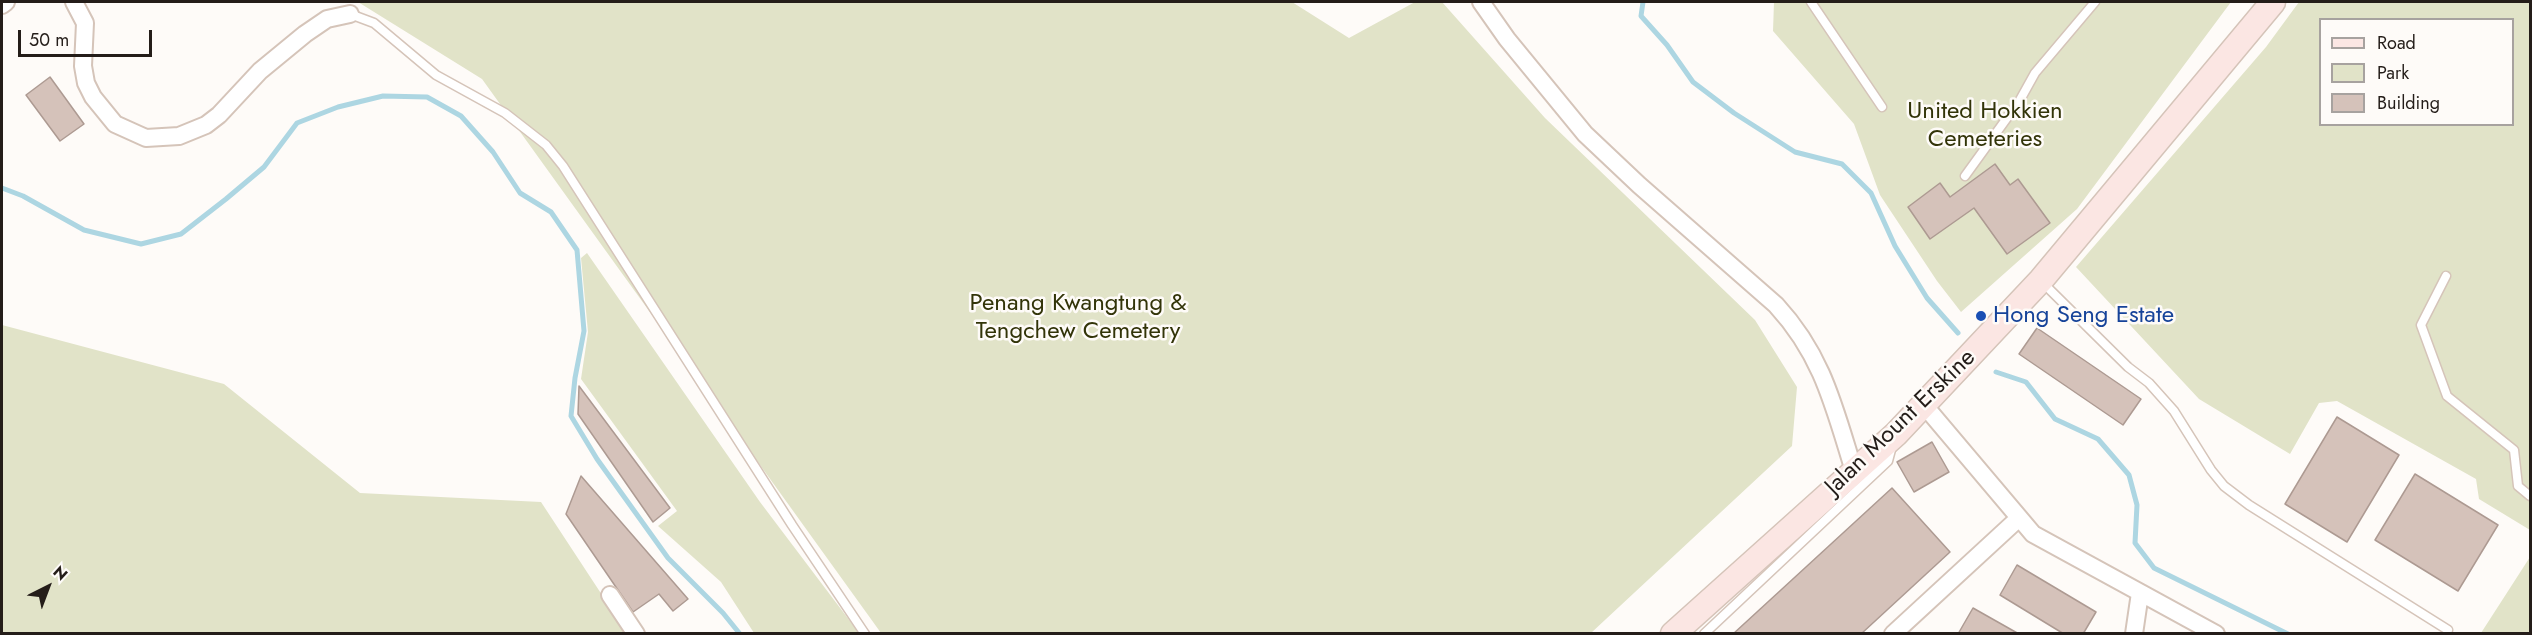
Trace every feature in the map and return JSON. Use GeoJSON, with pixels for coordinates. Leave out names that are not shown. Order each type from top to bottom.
{"type":"FeatureCollection","features":[{"type":"Feature","properties":{"kind":"main road","name":"Jalan Mount Erskine"},"geometry":{"type":"LineString","coordinates":[[1673,633],[1896,434],[1924,405],[2041,280],[2273,2]]}},
{"type":"Feature","properties":{"kind":"street"},"geometry":{"type":"LineString","coordinates":[[2,5],[6,2]]}},
{"type":"Feature","properties":{"kind":"street"},"geometry":{"type":"LineString","coordinates":[[74,2],[85,23],[83,66],[86,83],[93,97],[115,124],[146,138],[178,136],[206,125],[219,115],[260,70],[305,34],[327,19],[350,14]]}},
{"type":"Feature","properties":{"kind":"street"},"geometry":{"type":"LineString","coordinates":[[1481,2],[1507,39],[1585,134],[1792,323],[1821,369],[1854,471]]}},
{"type":"Feature","properties":{"kind":"street"},"geometry":{"type":"LineString","coordinates":[[1924,405],[2037,537],[2216,633]]}},
{"type":"Feature","properties":{"kind":"street"},"geometry":{"type":"LineString","coordinates":[[1895,633],[2019,518]]}},
{"type":"Feature","properties":{"kind":"street"},"geometry":{"type":"LineString","coordinates":[[2134,633],[2140,593]]}},
{"type":"Feature","properties":{"kind":"street"},"geometry":{"type":"LineString","coordinates":[[610,595],[636,633]]}},
{"type":"Feature","properties":{"kind":"lane"},"geometry":{"type":"LineString","coordinates":[[1810,2],[1882,106]]}},
{"type":"Feature","properties":{"kind":"lane"},"geometry":{"type":"LineString","coordinates":[[1965,176],[2020,100],[2036,73],[2095,2]]}},
{"type":"Feature","properties":{"kind":"lane"},"geometry":{"type":"LineString","coordinates":[[350,14],[374,23],[436,75],[505,113],[546,146],[563,166],[792,525],[865,633]]}},
{"type":"Feature","properties":{"kind":"lane"},"geometry":{"type":"LineString","coordinates":[[2446,276],[2421,326],[2434,364],[2447,396],[2514,450],[2518,486],[2530,496]]}},
{"type":"Feature","properties":{"kind":"lane"},"geometry":{"type":"LineString","coordinates":[[2041,280],[2174,411],[2224,486],[2249,505],[2448,630]]}},
{"type":"Feature","properties":{"kind":"lane"},"geometry":{"type":"LineString","coordinates":[[1704,633],[1888,461],[1896,434]]}},
{"type":"Feature","properties":{"kind":"green space","name":"Penang Kwangtung & Tengchew Cemetery"},"geometry":{"type":"Polygon","coordinates":[[[358,2],[1292,2],[1349,38],[1415,2],[1442,2],[1545,118],[1755,320],[1797,387],[1792,446],[1591,633],[881,633],[482,79],[358,2]]]}},
{"type":"Feature","properties":{"kind":"green space","name":"United Hokkien Cemeteries"},"geometry":{"type":"Polygon","coordinates":[[[1774,2],[2231,2],[2077,209],[1961,312],[1937,281],[1880,195],[1854,124],[1773,31],[1774,2]]]}},
{"type":"Feature","properties":{"kind":"green space"},"geometry":{"type":"Polygon","coordinates":[[[2299,2],[2530,2],[2530,530],[2479,499],[2476,479],[2337,401],[2319,403],[2290,454],[2199,399],[2076,267],[2266,47],[2299,2]]]}},
{"type":"Feature","properties":{"kind":"green space"},"geometry":{"type":"Polygon","coordinates":[[[587,253],[760,502],[859,633],[754,633],[721,582],[658,526],[677,511],[581,379],[588,332],[581,258],[587,253]]]}},
{"type":"Feature","properties":{"kind":"green space"},"geometry":{"type":"Polygon","coordinates":[[[2,325],[224,384],[360,493],[541,502],[627,633],[2,633],[2,325]]]}},
{"type":"Feature","properties":{"kind":"green space"},"geometry":{"type":"Polygon","coordinates":[[[2530,557],[2530,633],[2481,633],[2530,557]]]}},
{"type":"Feature","properties":{"kind":"building"},"geometry":{"type":"Polygon","coordinates":[[[50,77],[84,124],[60,141],[26,95],[50,77]]]}},
{"type":"Feature","properties":{"kind":"building"},"geometry":{"type":"Polygon","coordinates":[[[1995,164],[2010,185],[2018,179],[2050,223],[2007,254],[1974,208],[1930,239],[1908,207],[1940,183],[1950,197],[1995,164]]]}},
{"type":"Feature","properties":{"kind":"building"},"geometry":{"type":"Polygon","coordinates":[[[2037,328],[2141,399],[2123,425],[2019,354],[2037,328]]]}},
{"type":"Feature","properties":{"kind":"building"},"geometry":{"type":"Polygon","coordinates":[[[579,386],[670,508],[653,522],[578,414],[579,386]]]}},
{"type":"Feature","properties":{"kind":"building"},"geometry":{"type":"Polygon","coordinates":[[[2337,417],[2399,455],[2347,542],[2285,504],[2337,417]]]}},
{"type":"Feature","properties":{"kind":"building"},"geometry":{"type":"Polygon","coordinates":[[[1932,442],[1949,472],[1914,492],[1897,462],[1932,442]]]}},
{"type":"Feature","properties":{"kind":"building"},"geometry":{"type":"Polygon","coordinates":[[[2415,474],[2498,525],[2458,591],[2375,540],[2415,474]]]}},
{"type":"Feature","properties":{"kind":"building"},"geometry":{"type":"Polygon","coordinates":[[[581,476],[688,599],[673,611],[659,594],[633,612],[566,514],[581,476]]]}},
{"type":"Feature","properties":{"kind":"building"},"geometry":{"type":"Polygon","coordinates":[[[1892,488],[1950,552],[1861,634],[1733,634],[1892,488]]]}},
{"type":"Feature","properties":{"kind":"building"},"geometry":{"type":"Polygon","coordinates":[[[2017,565],[2096,612],[2083,634],[2064,634],[2000,595],[2017,565]]]}},
{"type":"Feature","properties":{"kind":"building"},"geometry":{"type":"Polygon","coordinates":[[[1973,608],[2019,634],[1958,634],[1973,608]]]}},
{"type":"Feature","properties":{"kind":"waterway"},"geometry":{"type":"LineString","coordinates":[[1643,2],[1641,16],[1667,45],[1693,82],[1734,113],[1795,152],[1842,164],[1871,193],[1895,246],[1927,298],[1958,333]]}},
{"type":"Feature","properties":{"kind":"waterway"},"geometry":{"type":"LineString","coordinates":[[2,188],[23,196],[84,230],[141,244],[181,234],[264,167],[297,123],[338,107],[383,96],[427,97],[461,116],[493,152],[520,193],[551,212],[577,250],[584,331],[571,416],[597,459],[668,558],[723,613],[740,634]]}},
{"type":"Feature","properties":{"kind":"waterway"},"geometry":{"type":"LineString","coordinates":[[1996,372],[2026,382],[2055,419],[2098,439],[2129,475],[2137,505],[2135,543],[2154,568],[2288,634]]}},
{"type":"Feature","properties":{"kind":"place","name":"Hong Seng Estate"},"geometry":{"type":"Point","coordinates":[1981,316]}}]}
